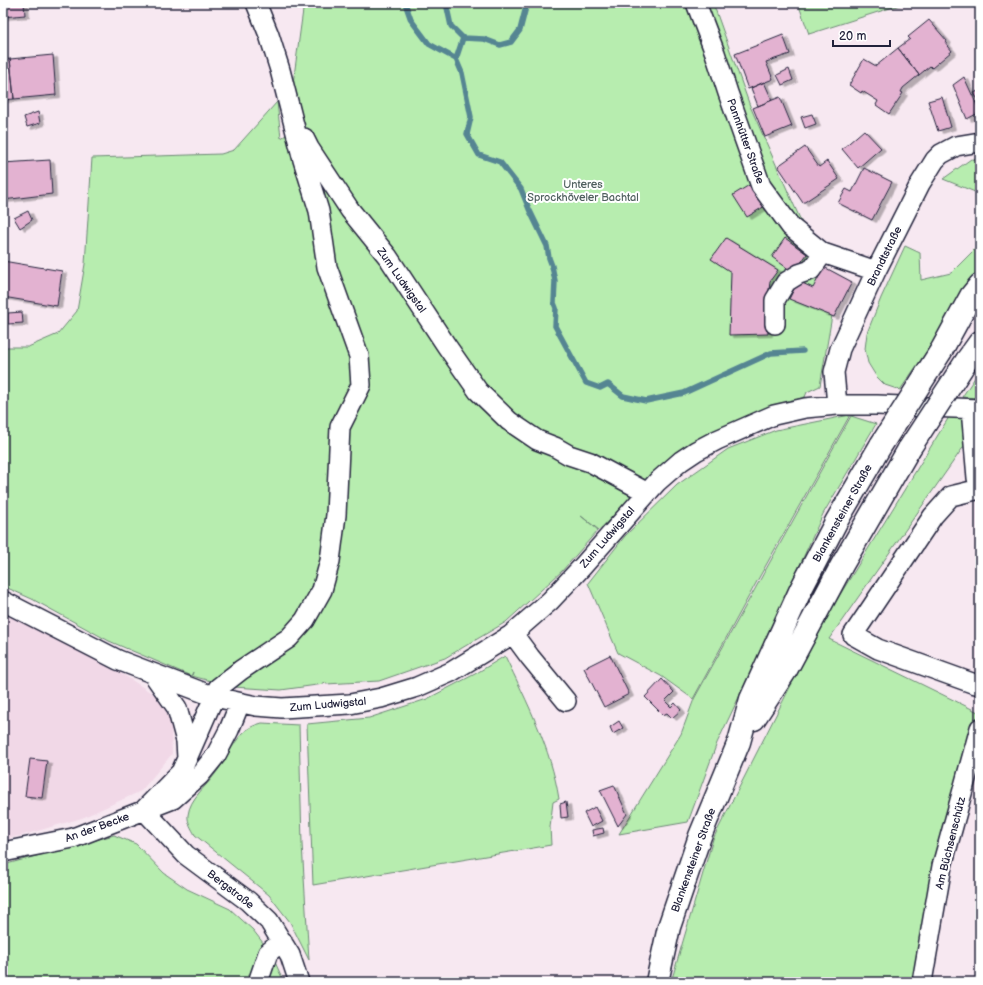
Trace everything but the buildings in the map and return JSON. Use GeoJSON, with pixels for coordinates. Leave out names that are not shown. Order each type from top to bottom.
{"type":"FeatureCollection","features":[{"type":"Feature","properties":{"kind":"main road"},"geometry":{"type":"LineString","coordinates":[[941,351],[971,296],[980,285]]}},
{"type":"Feature","properties":{"kind":"main road","name":"Blankensteiner Straße"},"geometry":{"type":"LineString","coordinates":[[657,982],[670,928],[696,850],[739,742],[751,699],[800,589],[836,522],[881,445],[941,351],[980,304]]}},
{"type":"Feature","properties":{"kind":"main road","name":"Blankensteiner Straße"},"geometry":{"type":"LineString","coordinates":[[739,742],[786,670],[842,565],[909,449],[980,342]]}},
{"type":"Feature","properties":{"kind":"street"},"geometry":{"type":"LineString","coordinates":[[256,3],[269,35],[280,70],[287,101]]}},
{"type":"Feature","properties":{"kind":"street","name":"Pannhütter Straße"},"geometry":{"type":"LineString","coordinates":[[696,3],[761,186],[791,227],[823,253],[876,271]]}},
{"type":"Feature","properties":{"kind":"street","name":"Zum Ludwigstal"},"geometry":{"type":"LineString","coordinates":[[287,101],[309,148],[350,210],[388,257],[478,391],[509,421],[537,440],[555,447],[569,455],[590,462],[646,492]]}},
{"type":"Feature","properties":{"kind":"street","name":"An der Becke"},"geometry":{"type":"LineString","coordinates":[[144,810],[181,772],[215,698],[218,688],[289,638],[305,620],[322,590],[330,561],[336,515],[340,427],[362,385],[358,356],[327,267],[319,211],[287,101]]}},
{"type":"Feature","properties":{"kind":"street","name":"Brandtstraße"},"geometry":{"type":"LineString","coordinates":[[837,405],[834,372],[840,348],[876,271],[920,184],[935,160],[941,154],[956,146],[980,142]]}},
{"type":"Feature","properties":{"kind":"street"},"geometry":{"type":"LineString","coordinates":[[775,324],[776,300],[786,282],[799,274],[811,270],[823,253]]}},
{"type":"Feature","properties":{"kind":"street","name":"Zum Ludwigstal"},"geometry":{"type":"LineString","coordinates":[[3,601],[118,660],[215,698],[240,703],[282,708],[350,704],[381,698],[417,687],[451,672],[513,634],[550,601],[582,567],[646,492],[696,451],[717,440],[774,415],[805,408],[837,405],[877,405],[975,409]]}},
{"type":"Feature","properties":{"kind":"street"},"geometry":{"type":"LineString","coordinates":[[975,409],[977,478],[980,489],[951,496],[932,516],[853,635],[878,649],[980,685]]}},
{"type":"Feature","properties":{"kind":"street"},"geometry":{"type":"LineString","coordinates":[[513,634],[566,701]]}},
{"type":"Feature","properties":{"kind":"street"},"geometry":{"type":"LineString","coordinates":[[153,674],[177,708],[186,742],[186,759]]}},
{"type":"Feature","properties":{"kind":"street","name":"An der Becke"},"geometry":{"type":"LineString","coordinates":[[3,852],[73,838],[173,799],[199,776],[216,755],[229,730],[240,703]]}},
{"type":"Feature","properties":{"kind":"street","name":"Am Büchsenschütz"},"geometry":{"type":"LineString","coordinates":[[922,982],[942,866],[980,728]]}},
{"type":"Feature","properties":{"kind":"street","name":"Bergstraße"},"geometry":{"type":"LineString","coordinates":[[144,810],[186,855],[248,902],[269,921],[290,955],[299,982]]}},
{"type":"Feature","properties":{"kind":"street"},"geometry":{"type":"LineString","coordinates":[[258,982],[268,953],[282,941]]}},
{"type":"Feature","properties":{"kind":"shaded area"},"geometry":{"type":"Polygon","coordinates":[[[3,610],[110,666],[167,703],[171,724],[172,754],[141,791],[82,818],[20,836],[3,839],[3,610]]]}},
{"type":"Feature","properties":{"kind":"green space","name":"Unteres Sprockhöveler Bachtal"},"geometry":{"type":"Polygon","coordinates":[[[304,3],[713,3],[750,106],[821,266],[834,304],[820,386],[807,392],[805,397],[765,409],[664,464],[599,530],[581,516],[598,530],[562,571],[506,622],[445,658],[379,681],[326,684],[324,682],[324,684],[281,690],[233,687],[192,676],[193,672],[191,676],[109,641],[32,599],[3,586],[3,347],[28,347],[58,334],[77,311],[85,264],[92,158],[221,154],[234,150],[277,102],[281,138],[305,124],[291,98],[304,3]]]}},
{"type":"Feature","properties":{"kind":"green space"},"geometry":{"type":"Polygon","coordinates":[[[798,3],[906,3],[809,34],[798,3]]]}},
{"type":"Feature","properties":{"kind":"green space"},"geometry":{"type":"Polygon","coordinates":[[[971,159],[980,160],[980,194],[943,179],[971,159]]]}},
{"type":"Feature","properties":{"kind":"green space"},"geometry":{"type":"Polygon","coordinates":[[[980,244],[980,274],[900,390],[885,385],[876,376],[868,363],[865,349],[867,333],[905,246],[920,253],[921,280],[951,273],[980,244]]]}},
{"type":"Feature","properties":{"kind":"green space"},"geometry":{"type":"Polygon","coordinates":[[[980,370],[980,398],[962,397],[980,370]]]}},
{"type":"Feature","properties":{"kind":"green space"},"geometry":{"type":"Polygon","coordinates":[[[850,415],[693,699],[661,676],[618,653],[588,583],[625,536],[677,485],[728,449],[776,430],[850,415]]]}},
{"type":"Feature","properties":{"kind":"green space"},"geometry":{"type":"Polygon","coordinates":[[[851,416],[876,424],[823,514],[760,653],[717,743],[688,822],[619,834],[681,734],[694,699],[851,416]]]}},
{"type":"Feature","properties":{"kind":"green space"},"geometry":{"type":"Polygon","coordinates":[[[967,416],[969,439],[829,639],[980,713],[914,982],[671,982],[713,839],[822,624],[949,417],[967,416]]]}},
{"type":"Feature","properties":{"kind":"green space"},"geometry":{"type":"Polygon","coordinates":[[[505,656],[544,743],[555,780],[559,799],[553,802],[550,827],[551,845],[313,885],[307,724],[369,718],[427,699],[475,674],[505,656]]]}},
{"type":"Feature","properties":{"kind":"green space"},"geometry":{"type":"Polygon","coordinates":[[[262,723],[299,725],[302,844],[309,960],[290,922],[269,895],[195,835],[188,820],[189,809],[195,798],[219,769],[239,738],[249,728],[262,723]]]}},
{"type":"Feature","properties":{"kind":"green space"},"geometry":{"type":"Polygon","coordinates":[[[114,835],[136,844],[164,873],[187,889],[230,909],[253,930],[267,948],[252,982],[232,982],[232,980],[219,980],[219,982],[3,982],[3,865],[114,835]]]}},
{"type":"Feature","properties":{"kind":"green space"},"geometry":{"type":"Polygon","coordinates":[[[274,960],[284,982],[263,982],[274,960]]]}},
{"type":"Feature","properties":{"kind":"waterway"},"geometry":{"type":"LineString","coordinates":[[405,3],[411,20],[429,44],[456,59]]}},
{"type":"Feature","properties":{"kind":"waterway"},"geometry":{"type":"LineString","coordinates":[[446,3],[451,26],[463,38],[484,39],[500,45],[511,42],[520,30],[527,3]]}},
{"type":"Feature","properties":{"kind":"waterway"},"geometry":{"type":"LineString","coordinates":[[456,59],[463,38]]}},
{"type":"Feature","properties":{"kind":"waterway"},"geometry":{"type":"LineString","coordinates":[[456,59],[462,73],[471,117],[467,134],[479,155],[500,162],[521,189],[547,246],[552,266],[555,281],[555,326],[586,383],[600,388],[608,384],[623,396],[646,401],[684,393],[771,353],[803,351]]}}]}
